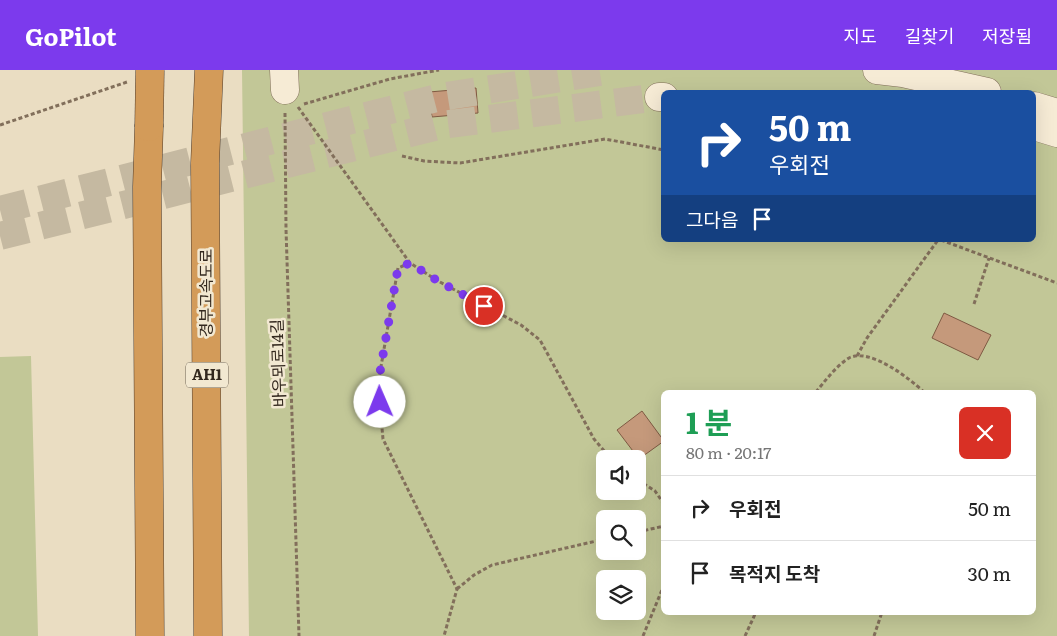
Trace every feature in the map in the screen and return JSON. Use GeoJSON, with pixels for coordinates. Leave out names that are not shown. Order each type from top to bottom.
{"type":"FeatureCollection","features":[{"type":"Feature","properties":{"kind":"highway","name":"경부고속도로"},"geometry":{"type":"LineString","coordinates":[[208,636],[205,163],[209,70]]}},
{"type":"Feature","properties":{"kind":"highway"},"geometry":{"type":"LineString","coordinates":[[140,76],[149,127],[147,187],[150,636]]}},
{"type":"Feature","properties":{"kind":"street"},"geometry":{"type":"LineString","coordinates":[[877,70],[903,73],[978,90]]}},
{"type":"Feature","properties":{"kind":"street"},"geometry":{"type":"LineString","coordinates":[[1036,107],[1057,113]]}},
{"type":"Feature","properties":{"kind":"street"},"geometry":{"type":"LineString","coordinates":[[1036,127],[1057,133]]}},
{"type":"Feature","properties":{"kind":"path"},"geometry":{"type":"LineString","coordinates":[[439,70],[390,79],[288,89],[410,263],[438,281],[521,325],[540,340],[594,439],[603,450]]}},
{"type":"Feature","properties":{"kind":"path"},"geometry":{"type":"LineString","coordinates":[[0,125],[140,76]]}},
{"type":"Feature","properties":{"kind":"path","name":"바우뫼로14길"},"geometry":{"type":"LineString","coordinates":[[288,89],[286,229],[299,636]]}},
{"type":"Feature","properties":{"kind":"path"},"geometry":{"type":"LineString","coordinates":[[402,156],[424,161],[460,163],[605,140],[661,149]]}},
{"type":"Feature","properties":{"kind":"path"},"geometry":{"type":"LineString","coordinates":[[857,356],[867,338],[939,242]]}},
{"type":"Feature","properties":{"kind":"path"},"geometry":{"type":"LineString","coordinates":[[945,242],[1057,283]]}},
{"type":"Feature","properties":{"kind":"path"},"geometry":{"type":"LineString","coordinates":[[974,304],[989,258]]}},
{"type":"Feature","properties":{"kind":"path"},"geometry":{"type":"LineString","coordinates":[[410,263],[398,268],[378,384],[383,439],[457,589]]}},
{"type":"Feature","properties":{"kind":"path"},"geometry":{"type":"LineString","coordinates":[[818,390],[842,364],[850,358],[857,356],[868,357],[890,367],[922,390]]}},
{"type":"Feature","properties":{"kind":"path"},"geometry":{"type":"LineString","coordinates":[[646,486],[654,491],[661,500]]}},
{"type":"Feature","properties":{"kind":"path"},"geometry":{"type":"LineString","coordinates":[[646,530],[661,527]]}},
{"type":"Feature","properties":{"kind":"path"},"geometry":{"type":"LineString","coordinates":[[444,636],[457,589],[474,575],[492,565],[596,541]]}},
{"type":"Feature","properties":{"kind":"path"},"geometry":{"type":"LineString","coordinates":[[643,636],[661,592]]}},
{"type":"Feature","properties":{"kind":"path"},"geometry":{"type":"LineString","coordinates":[[745,636],[755,615]]}},
{"type":"Feature","properties":{"kind":"path"},"geometry":{"type":"LineString","coordinates":[[874,636],[881,615]]}},
{"type":"Feature","properties":{"kind":"green space"},"geometry":{"type":"Polygon","coordinates":[[[242,70],[1057,70],[1057,636],[249,636],[242,70]]]}},
{"type":"Feature","properties":{"kind":"green space"},"geometry":{"type":"Polygon","coordinates":[[[31,356],[38,636],[0,636],[0,357],[31,356]]]}},
{"type":"Feature","properties":{"kind":"building"},"geometry":{"type":"Polygon","coordinates":[[[476,88],[478,113],[432,117],[429,92],[476,88]]]}},
{"type":"Feature","properties":{"kind":"building"},"geometry":{"type":"Polygon","coordinates":[[[944,313],[991,335],[978,360],[932,338],[944,313]]]}},
{"type":"Feature","properties":{"kind":"building"},"geometry":{"type":"Polygon","coordinates":[[[642,411],[661,437],[661,443],[646,454],[646,450],[632,450],[617,430],[642,411]]]}},
{"type":"Feature","properties":{"kind":"tunnel"},"geometry":{"type":"LineString","coordinates":[[0,210],[441,97],[612,70]]}},
{"type":"Feature","properties":{"kind":"tunnel"},"geometry":{"type":"LineString","coordinates":[[0,236],[442,125],[659,97]]}},
{"type":"Feature","properties":{"kind":"route"},"geometry":{"type":"LineString","coordinates":[[380,402],[378,384],[398,268],[410,263],[484,306]]}}]}
